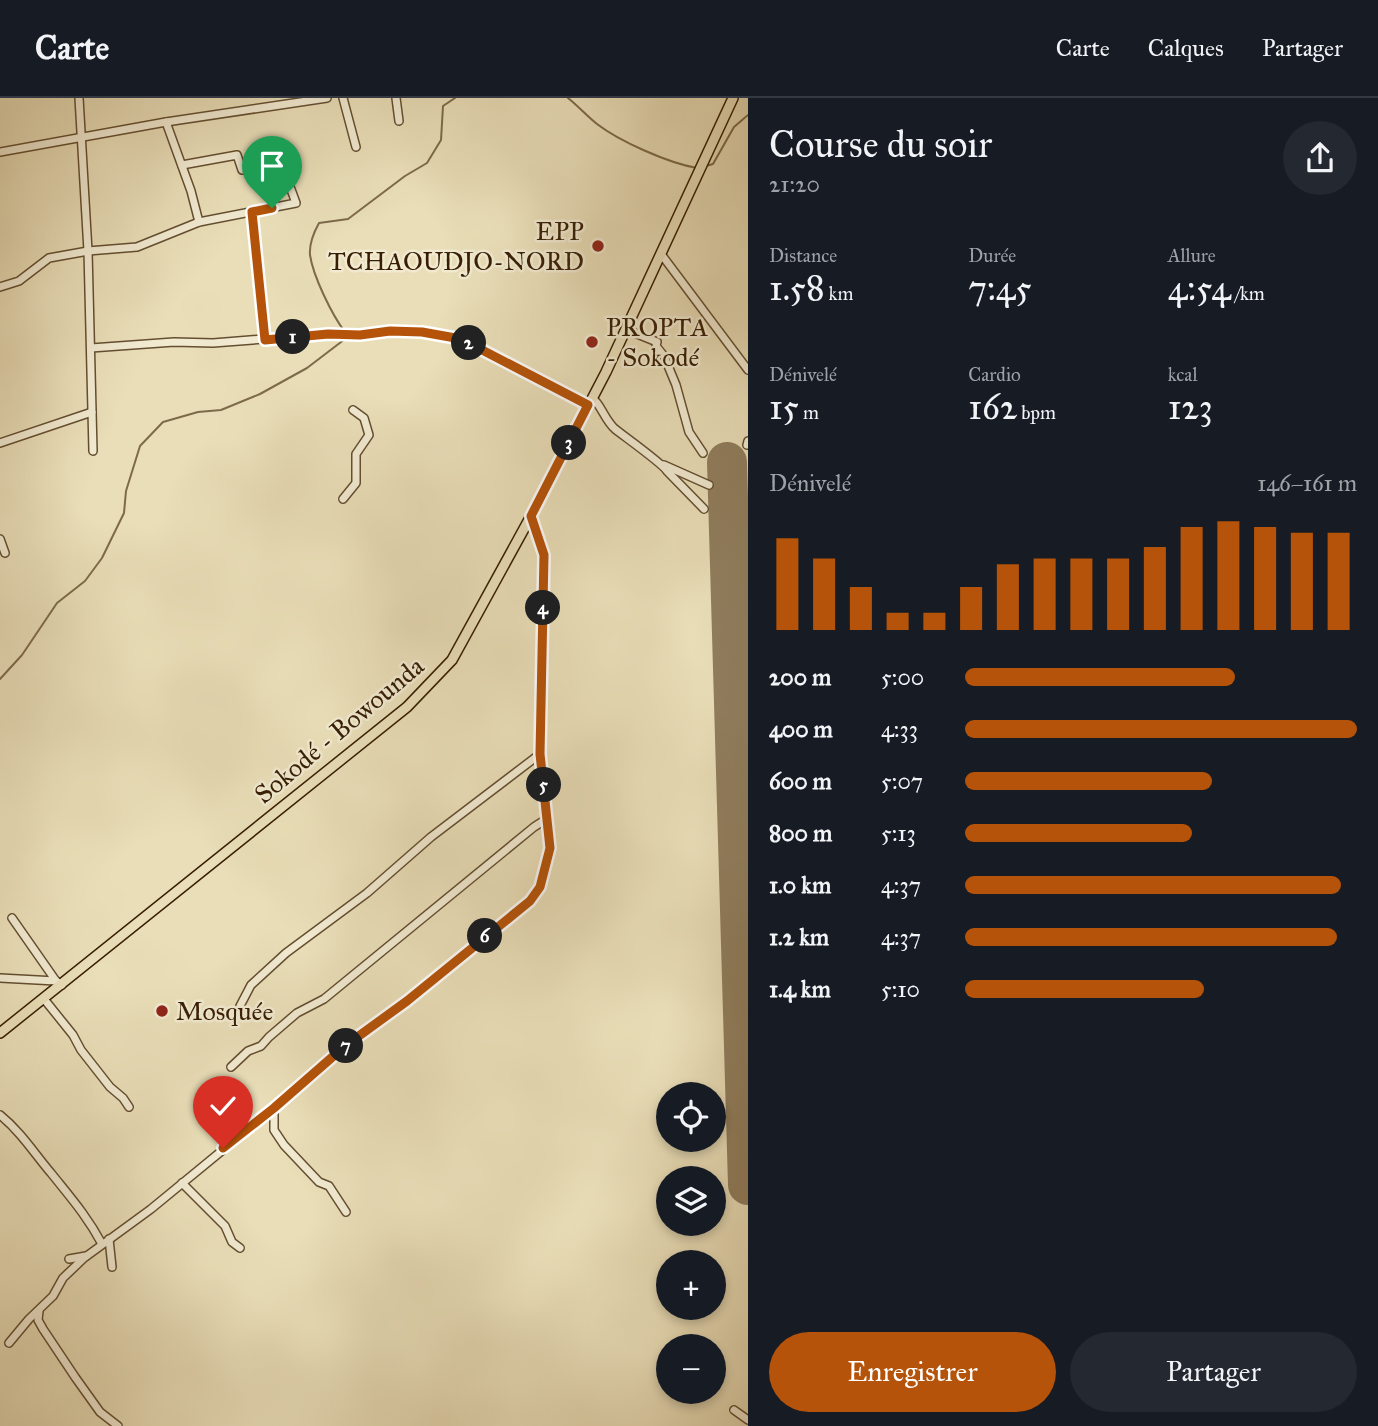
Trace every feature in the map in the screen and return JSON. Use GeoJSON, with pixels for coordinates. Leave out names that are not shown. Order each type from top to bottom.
{"type":"FeatureCollection","features":[{"type":"Feature","properties":{"kind":"main road","name":"Sokodé - Bowounda"},"geometry":{"type":"LineString","coordinates":[[0,1033],[44,999],[59,983],[407,707],[452,660],[590,402],[733,98]]}},
{"type":"Feature","properties":{"kind":"street"},"geometry":{"type":"LineString","coordinates":[[79,98],[88,251],[93,451]]}},
{"type":"Feature","properties":{"kind":"street"},"geometry":{"type":"LineString","coordinates":[[0,152],[82,139],[166,121],[327,98]]}},
{"type":"Feature","properties":{"kind":"street"},"geometry":{"type":"LineString","coordinates":[[343,98],[356,147]]}},
{"type":"Feature","properties":{"kind":"street"},"geometry":{"type":"LineString","coordinates":[[396,98],[399,121]]}},
{"type":"Feature","properties":{"kind":"street"},"geometry":{"type":"LineString","coordinates":[[166,121],[199,222]]}},
{"type":"Feature","properties":{"kind":"street"},"geometry":{"type":"LineString","coordinates":[[0,287],[19,281],[49,257],[137,247],[199,222],[296,203],[282,165],[273,174],[257,172],[254,169],[242,170],[237,155],[182,165]]}},
{"type":"Feature","properties":{"kind":"street"},"geometry":{"type":"LineString","coordinates":[[252,212],[265,340]]}},
{"type":"Feature","properties":{"kind":"street"},"geometry":{"type":"LineString","coordinates":[[661,254],[748,370]]}},
{"type":"Feature","properties":{"kind":"street"},"geometry":{"type":"LineString","coordinates":[[625,329],[657,342],[658,351],[664,356],[676,385],[689,432],[703,453]]}},
{"type":"Feature","properties":{"kind":"street"},"geometry":{"type":"LineString","coordinates":[[91,348],[422,332],[461,339],[590,402],[597,401],[606,421],[652,458],[709,485]]}},
{"type":"Feature","properties":{"kind":"street"},"geometry":{"type":"LineString","coordinates":[[343,499],[356,483],[356,454],[369,435],[364,418],[353,410]]}},
{"type":"Feature","properties":{"kind":"street"},"geometry":{"type":"LineString","coordinates":[[0,443],[92,412]]}},
{"type":"Feature","properties":{"kind":"street"},"geometry":{"type":"LineString","coordinates":[[664,465],[704,509]]}},
{"type":"Feature","properties":{"kind":"street"},"geometry":{"type":"LineString","coordinates":[[9,1343],[29,1319],[54,1296],[63,1278],[87,1256],[182,1183],[345,1046],[407,1001],[530,901],[540,887],[550,848],[540,754],[544,555],[531,516]]}},
{"type":"Feature","properties":{"kind":"street"},"geometry":{"type":"LineString","coordinates":[[0,539],[5,553]]}},
{"type":"Feature","properties":{"kind":"street"},"geometry":{"type":"LineString","coordinates":[[241,1014],[240,1006],[251,985],[286,953],[367,893],[430,837],[540,754]]}},
{"type":"Feature","properties":{"kind":"street"},"geometry":{"type":"LineString","coordinates":[[231,1067],[248,1051],[261,1046],[297,1013],[324,999],[548,818]]}},
{"type":"Feature","properties":{"kind":"street"},"geometry":{"type":"LineString","coordinates":[[12,918],[59,983]]}},
{"type":"Feature","properties":{"kind":"street"},"geometry":{"type":"LineString","coordinates":[[0,978],[59,983]]}},
{"type":"Feature","properties":{"kind":"street"},"geometry":{"type":"LineString","coordinates":[[44,999],[110,1087],[124,1098],[129,1107]]}},
{"type":"Feature","properties":{"kind":"street"},"geometry":{"type":"LineString","coordinates":[[274,1108],[272,1120],[279,1138],[306,1171],[319,1182],[329,1186],[346,1212]]}},
{"type":"Feature","properties":{"kind":"street"},"geometry":{"type":"LineString","coordinates":[[0,1115],[19,1132],[91,1222],[112,1267]]}},
{"type":"Feature","properties":{"kind":"street"},"geometry":{"type":"LineString","coordinates":[[182,1183],[225,1226],[232,1242],[240,1248]]}},
{"type":"Feature","properties":{"kind":"street"},"geometry":{"type":"LineString","coordinates":[[97,1237],[103,1244]]}},
{"type":"Feature","properties":{"kind":"street"},"geometry":{"type":"LineString","coordinates":[[69,1259],[87,1256]]}},
{"type":"Feature","properties":{"kind":"street"},"geometry":{"type":"LineString","coordinates":[[42,1307],[38,1320],[43,1329],[100,1412],[118,1426]]}},
{"type":"Feature","properties":{"kind":"street"},"geometry":{"type":"LineString","coordinates":[[734,1410],[748,1419]]}},
{"type":"Feature","properties":{"kind":"waterway"},"geometry":{"type":"LineString","coordinates":[[345,332],[334,316],[312,264],[310,246],[315,230],[319,223],[348,219],[405,176],[427,163],[441,140],[443,106],[455,98]]}},
{"type":"Feature","properties":{"kind":"waterway"},"geometry":{"type":"LineString","coordinates":[[568,98],[597,124],[618,137],[658,156],[697,168]]}},
{"type":"Feature","properties":{"kind":"waterway"},"geometry":{"type":"LineString","coordinates":[[706,166],[713,164],[734,127],[748,115]]}},
{"type":"Feature","properties":{"kind":"waterway"},"geometry":{"type":"LineString","coordinates":[[0,679],[22,655],[57,603],[85,581],[102,558],[124,513],[126,491],[140,446],[163,422],[198,412],[221,410],[260,394],[307,368],[345,339]]}},
{"type":"Feature","properties":{"kind":"runway"},"geometry":{"type":"LineString","coordinates":[[727,462],[748,1185]]}},
{"type":"Feature","properties":{"kind":"place","name":"EPP TCHAOUDJO-NORD"},"geometry":{"type":"Point","coordinates":[598,246]}},
{"type":"Feature","properties":{"kind":"place","name":"PROPTA - Sokodé"},"geometry":{"type":"Point","coordinates":[592,342]}},
{"type":"Feature","properties":{"kind":"place","name":"Mosquée"},"geometry":{"type":"Point","coordinates":[162,1011]}},
{"type":"Feature","properties":{"kind":"route"},"geometry":{"type":"LineString","coordinates":[[223,1148],[345,1046],[407,1001],[530,901],[540,887],[550,848],[540,754],[544,555],[531,516],[588,405],[461,339],[422,332],[390,331],[265,340],[252,212],[272,208]]}}]}
